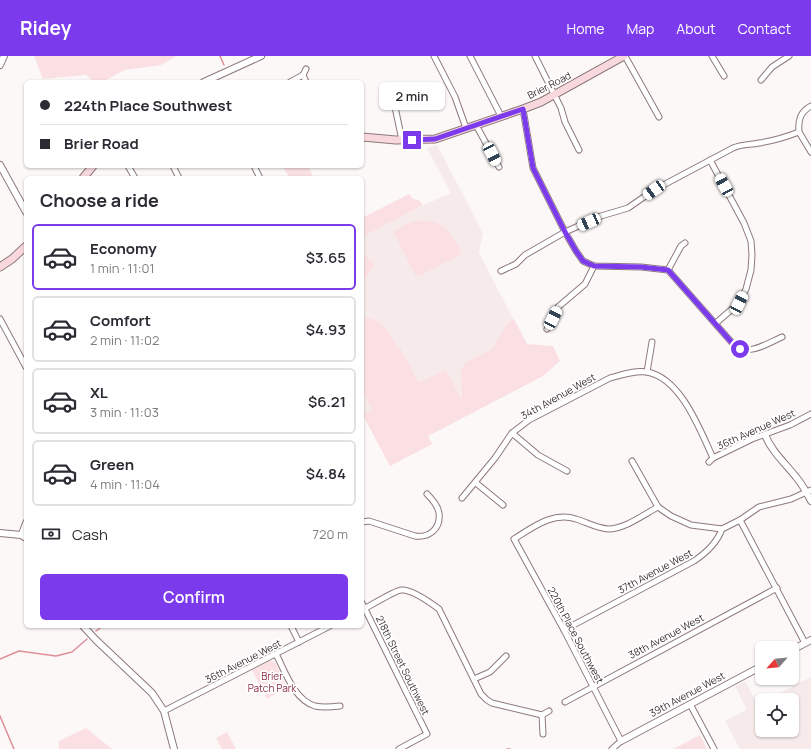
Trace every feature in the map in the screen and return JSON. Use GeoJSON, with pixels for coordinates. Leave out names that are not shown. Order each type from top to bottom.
{"type":"FeatureCollection","features":[{"type":"Feature","properties":{"kind":"main road","name":"Brier Road"},"geometry":{"type":"LineString","coordinates":[[364,137],[402,140],[430,140],[523,109],[555,94],[624,56]]}},
{"type":"Feature","properties":{"kind":"main road"},"geometry":{"type":"LineString","coordinates":[[85,176],[91,168]]}},
{"type":"Feature","properties":{"kind":"main road"},"geometry":{"type":"LineString","coordinates":[[0,267],[24,248]]}},
{"type":"Feature","properties":{"kind":"street"},"geometry":{"type":"LineString","coordinates":[[0,65],[4,56]]}},
{"type":"Feature","properties":{"kind":"street"},"geometry":{"type":"LineString","coordinates":[[208,80],[261,56]]}},
{"type":"Feature","properties":{"kind":"street"},"geometry":{"type":"LineString","coordinates":[[434,56],[455,97],[466,128]]}},
{"type":"Feature","properties":{"kind":"street"},"geometry":{"type":"LineString","coordinates":[[470,56],[500,116]]}},
{"type":"Feature","properties":{"kind":"street"},"geometry":{"type":"LineString","coordinates":[[535,56],[562,108],[565,122],[579,150]]}},
{"type":"Feature","properties":{"kind":"street"},"geometry":{"type":"LineString","coordinates":[[624,56],[658,118]]}},
{"type":"Feature","properties":{"kind":"street"},"geometry":{"type":"LineString","coordinates":[[712,56],[724,76]]}},
{"type":"Feature","properties":{"kind":"street"},"geometry":{"type":"LineString","coordinates":[[761,80],[772,67],[789,56]]}},
{"type":"Feature","properties":{"kind":"street"},"geometry":{"type":"LineString","coordinates":[[294,80],[303,75],[306,69]]}},
{"type":"Feature","properties":{"kind":"street"},"geometry":{"type":"LineString","coordinates":[[303,75],[305,80]]}},
{"type":"Feature","properties":{"kind":"street"},"geometry":{"type":"LineString","coordinates":[[387,91],[395,107],[402,140]]}},
{"type":"Feature","properties":{"kind":"street"},"geometry":{"type":"LineString","coordinates":[[811,106],[802,113],[798,122],[799,132],[811,152]]}},
{"type":"Feature","properties":{"kind":"street"},"geometry":{"type":"LineString","coordinates":[[523,109],[533,168],[565,232],[583,261],[594,266],[641,267],[668,270],[734,345],[740,349],[752,350],[782,337]]}},
{"type":"Feature","properties":{"kind":"street"},"geometry":{"type":"LineString","coordinates":[[476,125],[499,167]]}},
{"type":"Feature","properties":{"kind":"street"},"geometry":{"type":"LineString","coordinates":[[501,271],[516,264],[525,255],[565,232],[601,216],[628,208],[654,190],[740,145],[758,144],[781,139],[799,132]]}},
{"type":"Feature","properties":{"kind":"street"},"geometry":{"type":"LineString","coordinates":[[710,160],[744,223],[751,241],[752,255],[751,270],[746,289],[739,303],[716,323]]}},
{"type":"Feature","properties":{"kind":"street"},"geometry":{"type":"LineString","coordinates":[[0,164],[24,208]]}},
{"type":"Feature","properties":{"kind":"street"},"geometry":{"type":"LineString","coordinates":[[668,270],[681,246],[685,243]]}},
{"type":"Feature","properties":{"kind":"street"},"geometry":{"type":"LineString","coordinates":[[547,329],[558,307],[585,284],[594,266]]}},
{"type":"Feature","properties":{"kind":"street"},"geometry":{"type":"LineString","coordinates":[[0,319],[24,363]]}},
{"type":"Feature","properties":{"kind":"street"},"geometry":{"type":"LineString","coordinates":[[647,372],[652,342]]}},
{"type":"Feature","properties":{"kind":"street","name":"36th Avenue West"},"geometry":{"type":"LineString","coordinates":[[647,372],[671,384],[683,398],[702,433],[711,460],[752,439],[790,425],[811,414]]}},
{"type":"Feature","properties":{"kind":"street","name":"34th Avenue West"},"geometry":{"type":"LineString","coordinates":[[462,498],[476,483],[512,433],[529,420],[610,378],[624,374],[647,372]]}},
{"type":"Feature","properties":{"kind":"street"},"geometry":{"type":"LineString","coordinates":[[512,433],[538,454],[566,471]]}},
{"type":"Feature","properties":{"kind":"street"},"geometry":{"type":"LineString","coordinates":[[765,434],[774,452],[809,491],[811,501]]}},
{"type":"Feature","properties":{"kind":"street"},"geometry":{"type":"LineString","coordinates":[[632,461],[658,507],[671,516],[691,525],[722,529],[740,520],[759,507],[791,499],[809,491]]}},
{"type":"Feature","properties":{"kind":"street"},"geometry":{"type":"LineString","coordinates":[[476,483],[502,505]]}},
{"type":"Feature","properties":{"kind":"street"},"geometry":{"type":"LineString","coordinates":[[364,522],[369,521],[415,536],[422,537],[430,535],[437,527],[439,514],[434,502],[427,494]]}},
{"type":"Feature","properties":{"kind":"street","name":"220th Place Southwest"},"geometry":{"type":"LineString","coordinates":[[621,741],[564,630],[514,539],[546,520],[560,517],[574,518],[588,525],[608,529],[629,523],[658,507]]}},
{"type":"Feature","properties":{"kind":"street"},"geometry":{"type":"LineString","coordinates":[[740,520],[776,588],[808,642],[799,646]]}},
{"type":"Feature","properties":{"kind":"street","name":"37th Avenue West"},"geometry":{"type":"LineString","coordinates":[[564,630],[694,561],[706,552],[719,538],[722,529]]}},
{"type":"Feature","properties":{"kind":"street"},"geometry":{"type":"LineString","coordinates":[[0,533],[23,537]]}},
{"type":"Feature","properties":{"kind":"street","name":"38th Avenue West"},"geometry":{"type":"LineString","coordinates":[[565,702],[776,588]]}},
{"type":"Feature","properties":{"kind":"street"},"geometry":{"type":"LineString","coordinates":[[364,609],[400,590],[408,591],[430,602],[439,609],[481,694],[487,700],[492,703],[542,715],[549,711]]}},
{"type":"Feature","properties":{"kind":"street","name":"218th Street Southwest"},"geometry":{"type":"LineString","coordinates":[[364,609],[427,734],[399,749]]}},
{"type":"Feature","properties":{"kind":"street"},"geometry":{"type":"LineString","coordinates":[[85,628],[152,692],[164,711],[174,749]]}},
{"type":"Feature","properties":{"kind":"street"},"geometry":{"type":"LineString","coordinates":[[292,628],[299,642]]}},
{"type":"Feature","properties":{"kind":"street","name":"36th Avenue West"},"geometry":{"type":"LineString","coordinates":[[164,711],[326,628]]}},
{"type":"Feature","properties":{"kind":"street"},"geometry":{"type":"LineString","coordinates":[[276,654],[295,691],[304,700],[314,706],[340,706]]}},
{"type":"Feature","properties":{"kind":"street"},"geometry":{"type":"LineString","coordinates":[[474,680],[490,672],[506,656]]}},
{"type":"Feature","properties":{"kind":"street","name":"39th Avenue West"},"geometry":{"type":"LineString","coordinates":[[621,741],[755,670]]}},
{"type":"Feature","properties":{"kind":"street"},"geometry":{"type":"LineString","coordinates":[[690,704],[714,749]]}},
{"type":"Feature","properties":{"kind":"street"},"geometry":{"type":"LineString","coordinates":[[542,715],[543,734]]}},
{"type":"Feature","properties":{"kind":"street"},"geometry":{"type":"LineString","coordinates":[[612,749],[621,741]]}},
{"type":"Feature","properties":{"kind":"shaded area"},"geometry":{"type":"Polygon","coordinates":[[[437,145],[483,233],[479,253],[543,376],[428,436],[432,444],[390,466],[364,417],[364,232],[451,193],[427,148],[437,145]]]}},
{"type":"Feature","properties":{"kind":"shaded area"},"geometry":{"type":"Polygon","coordinates":[[[811,677],[811,749],[740,749],[725,721],[747,710],[735,686],[745,681],[755,700],[755,737],[799,737],[799,693],[780,693],[795,685],[799,685],[799,683],[811,677]]]}},
{"type":"Feature","properties":{"kind":"green space"},"geometry":{"type":"Polygon","coordinates":[[[34,56],[177,56],[161,65],[125,70],[106,80],[92,80],[86,75],[43,79],[34,56]]]}},
{"type":"Feature","properties":{"kind":"green space"},"geometry":{"type":"Polygon","coordinates":[[[283,168],[309,168],[313,176],[289,176],[283,168]]]}},
{"type":"Feature","properties":{"kind":"green space"},"geometry":{"type":"Polygon","coordinates":[[[409,194],[413,199],[419,200],[423,205],[364,236],[364,217],[409,194]]]}},
{"type":"Feature","properties":{"kind":"green space"},"geometry":{"type":"Polygon","coordinates":[[[413,221],[432,222],[445,227],[462,254],[419,276],[415,275],[393,231],[413,221]]]}},
{"type":"Feature","properties":{"kind":"green space"},"geometry":{"type":"Polygon","coordinates":[[[364,255],[375,264],[364,281],[364,255]]]}},
{"type":"Feature","properties":{"kind":"green space"},"geometry":{"type":"Polygon","coordinates":[[[364,318],[377,321],[386,328],[398,349],[400,348],[419,383],[446,370],[462,400],[461,371],[465,363],[492,349],[507,324],[514,319],[527,344],[553,346],[560,361],[543,376],[428,436],[432,444],[390,466],[364,417],[364,414],[372,410],[364,394],[364,318]]]}},
{"type":"Feature","properties":{"kind":"green space","name":"Brier Patch Park"},"geometry":{"type":"Polygon","coordinates":[[[270,661],[275,662],[287,688],[267,699],[252,670],[270,661]]]}},
{"type":"Feature","properties":{"kind":"green space"},"geometry":{"type":"Polygon","coordinates":[[[86,728],[112,749],[59,749],[59,741],[86,728]]]}},
{"type":"Feature","properties":{"kind":"green space"},"geometry":{"type":"Polygon","coordinates":[[[227,732],[236,749],[222,749],[216,738],[227,732]]]}},
{"type":"Feature","properties":{"kind":"green space"},"geometry":{"type":"Polygon","coordinates":[[[700,735],[707,749],[673,749],[700,735]]]}},
{"type":"Feature","properties":{"kind":"waterway"},"geometry":{"type":"LineString","coordinates":[[220,56],[224,65]]}},
{"type":"Feature","properties":{"kind":"waterway"},"geometry":{"type":"LineString","coordinates":[[96,631],[100,628]]}},
{"type":"Feature","properties":{"kind":"waterway"},"geometry":{"type":"LineString","coordinates":[[0,659],[19,651],[56,656],[72,652],[87,639]]}},
{"type":"Feature","properties":{"kind":"waterway"},"geometry":{"type":"LineString","coordinates":[[0,716],[14,749]]}},
{"type":"Feature","properties":{"kind":"route"},"geometry":{"type":"LineString","coordinates":[[412,140],[435,139],[523,109],[533,168],[565,232],[583,261],[594,266],[641,267],[668,270],[734,345],[740,349]]}}]}
